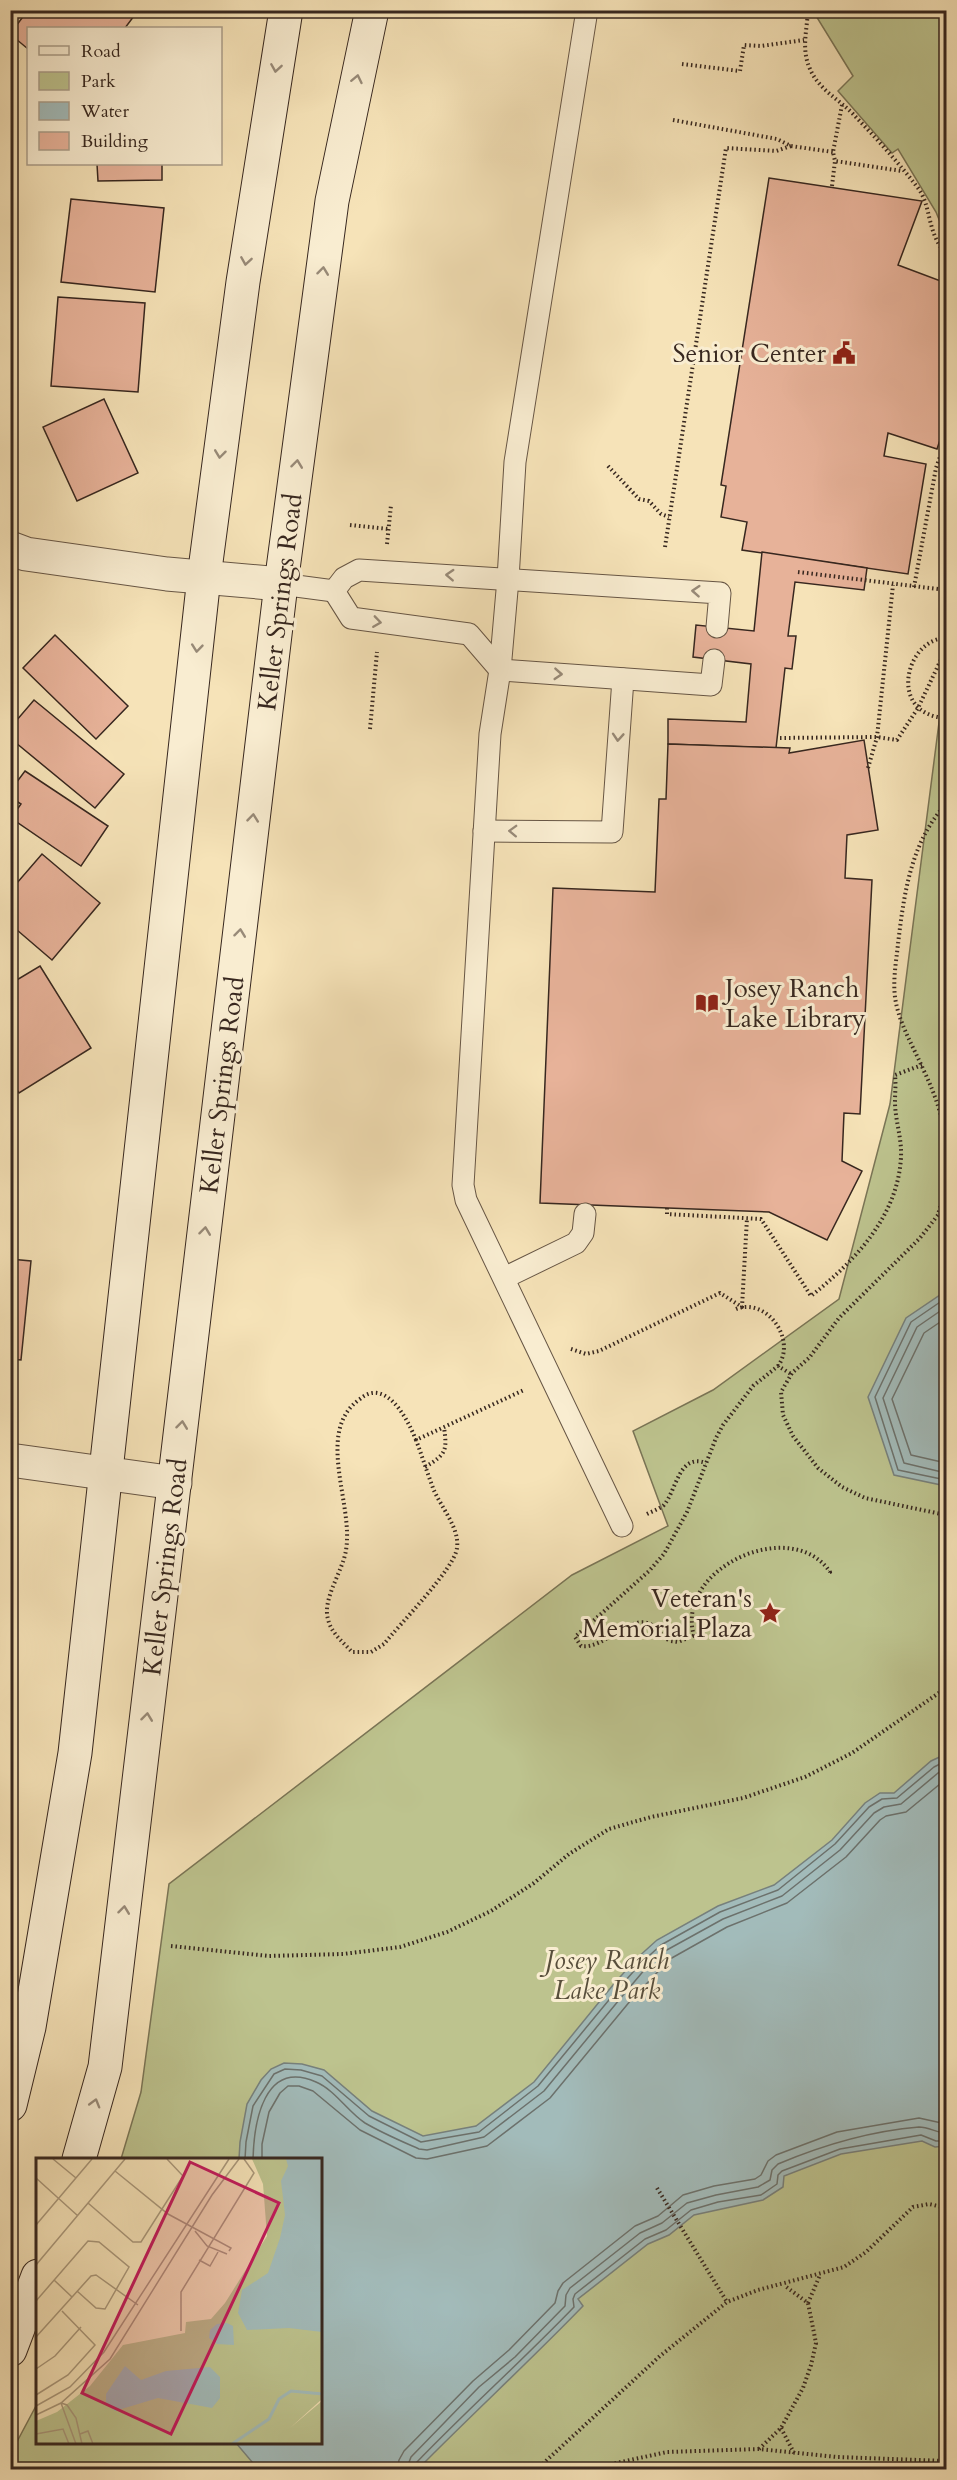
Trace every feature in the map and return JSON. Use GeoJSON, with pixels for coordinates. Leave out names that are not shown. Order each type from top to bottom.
{"type":"FeatureCollection","features":[{"type":"Feature","properties":{"kind":"main road"},"geometry":{"type":"LineString","coordinates":[[10,2105],[29,2027],[75,1753],[204,577],[243,282],[286,10]]}},
{"type":"Feature","properties":{"kind":"main road","name":"Keller Springs Road"},"geometry":{"type":"LineString","coordinates":[[79,2158],[105,2067],[281,584],[332,201],[372,10]]}},
{"type":"Feature","properties":{"kind":"main road"},"geometry":{"type":"LineString","coordinates":[[10,548],[26,554],[204,577],[281,584]]}},
{"type":"Feature","properties":{"kind":"main road"},"geometry":{"type":"LineString","coordinates":[[10,1460],[175,1483]]}},
{"type":"Feature","properties":{"kind":"main road"},"geometry":{"type":"LineString","coordinates":[[10,2350],[36,2281]]}},
{"type":"Feature","properties":{"kind":"lane"},"geometry":{"type":"LineString","coordinates":[[587,10],[515,462],[500,670],[490,734],[463,1185],[466,1200],[622,1526]]}},
{"type":"Feature","properties":{"kind":"lane"},"geometry":{"type":"LineString","coordinates":[[334,591],[344,578],[359,570],[720,593],[717,627]]}},
{"type":"Feature","properties":{"kind":"lane"},"geometry":{"type":"LineString","coordinates":[[281,584],[334,591]]}},
{"type":"Feature","properties":{"kind":"lane"},"geometry":{"type":"LineString","coordinates":[[334,591],[351,618],[470,634],[500,670],[711,685],[714,660]]}},
{"type":"Feature","properties":{"kind":"lane"},"geometry":{"type":"LineString","coordinates":[[484,831],[612,832],[623,679]]}},
{"type":"Feature","properties":{"kind":"lane"},"geometry":{"type":"LineString","coordinates":[[504,1278],[576,1243],[583,1233],[585,1214]]}},
{"type":"Feature","properties":{"kind":"path"},"geometry":{"type":"LineString","coordinates":[[808,10],[804,40],[810,69],[823,90],[842,105],[920,190],[930,228],[938,245],[946,254]]}},
{"type":"Feature","properties":{"kind":"path"},"geometry":{"type":"LineString","coordinates":[[682,64],[740,71],[744,45],[760,46],[804,40]]}},
{"type":"Feature","properties":{"kind":"path"},"geometry":{"type":"LineString","coordinates":[[832,186],[835,160],[833,152],[842,105]]}},
{"type":"Feature","properties":{"kind":"path"},"geometry":{"type":"LineString","coordinates":[[673,120],[777,139],[791,146],[833,152]]}},
{"type":"Feature","properties":{"kind":"path"},"geometry":{"type":"LineString","coordinates":[[665,547],[726,148],[776,151],[791,146]]}},
{"type":"Feature","properties":{"kind":"path"},"geometry":{"type":"LineString","coordinates":[[835,160],[904,171]]}},
{"type":"Feature","properties":{"kind":"path"},"geometry":{"type":"LineString","coordinates":[[914,586],[936,468],[946,440]]}},
{"type":"Feature","properties":{"kind":"path"},"geometry":{"type":"LineString","coordinates":[[608,466],[639,499],[649,501],[661,514],[669,517]]}},
{"type":"Feature","properties":{"kind":"path"},"geometry":{"type":"LineString","coordinates":[[387,551],[391,505]]}},
{"type":"Feature","properties":{"kind":"path"},"geometry":{"type":"LineString","coordinates":[[350,525],[389,529]]}},
{"type":"Feature","properties":{"kind":"path"},"geometry":{"type":"LineString","coordinates":[[798,572],[946,590]]}},
{"type":"Feature","properties":{"kind":"path"},"geometry":{"type":"LineString","coordinates":[[868,768],[877,737],[893,585]]}},
{"type":"Feature","properties":{"kind":"path"},"geometry":{"type":"LineString","coordinates":[[946,638],[937,638],[923,647],[913,663],[908,678],[910,698],[918,708],[930,716],[946,718]]}},
{"type":"Feature","properties":{"kind":"path"},"geometry":{"type":"LineString","coordinates":[[370,729],[377,648]]}},
{"type":"Feature","properties":{"kind":"path"},"geometry":{"type":"LineString","coordinates":[[780,738],[877,737],[897,740],[918,708],[946,649]]}},
{"type":"Feature","properties":{"kind":"path"},"geometry":{"type":"LineString","coordinates":[[946,804],[935,816],[916,852],[904,893],[895,970],[896,1002],[907,1035],[940,1108],[946,1140]]}},
{"type":"Feature","properties":{"kind":"path"},"geometry":{"type":"LineString","coordinates":[[667,1208],[667,1214],[761,1219],[811,1296],[857,1256],[876,1230],[897,1186],[901,1142],[895,1103],[895,1075],[922,1065]]}},
{"type":"Feature","properties":{"kind":"path"},"geometry":{"type":"LineString","coordinates":[[946,1171],[945,1187],[938,1215],[920,1238],[839,1318],[809,1358],[791,1374],[781,1392],[783,1415],[793,1436],[818,1468],[842,1486],[865,1498],[946,1515]]}},
{"type":"Feature","properties":{"kind":"path"},"geometry":{"type":"LineString","coordinates":[[742,1307],[747,1218]]}},
{"type":"Feature","properties":{"kind":"path"},"geometry":{"type":"LineString","coordinates":[[564,1343],[579,1353],[599,1351],[720,1293],[742,1307]]}},
{"type":"Feature","properties":{"kind":"path"},"geometry":{"type":"LineString","coordinates":[[736,1309],[751,1306],[763,1311],[778,1328],[784,1342],[784,1354],[778,1366],[753,1386],[716,1438],[687,1512],[664,1554],[649,1571],[575,1637],[581,1646],[588,1647],[597,1645],[626,1627],[645,1623],[652,1625],[669,1641],[678,1642],[696,1635],[690,1617],[699,1593],[715,1574],[742,1556],[767,1549],[804,1551],[825,1564],[830,1572],[827,1574]]}},
{"type":"Feature","properties":{"kind":"path"},"geometry":{"type":"LineString","coordinates":[[778,1366],[791,1374]]}},
{"type":"Feature","properties":{"kind":"path"},"geometry":{"type":"LineString","coordinates":[[375,1392],[384,1395],[396,1406],[416,1440],[434,1489],[453,1528],[458,1550],[449,1566],[384,1644],[371,1652],[352,1652],[337,1637],[327,1619],[328,1600],[338,1580],[347,1549],[346,1508],[336,1452],[345,1415],[365,1396],[375,1392]]}},
{"type":"Feature","properties":{"kind":"path"},"geometry":{"type":"LineString","coordinates":[[416,1440],[505,1399]]}},
{"type":"Feature","properties":{"kind":"path"},"geometry":{"type":"LineString","coordinates":[[426,1467],[445,1452],[447,1445],[444,1427]]}},
{"type":"Feature","properties":{"kind":"path"},"geometry":{"type":"LineString","coordinates":[[622,1526],[662,1506],[679,1475],[689,1463],[695,1460],[706,1463]]}},
{"type":"Feature","properties":{"kind":"path"},"geometry":{"type":"LineString","coordinates":[[171,1946],[269,1956],[343,1954],[400,1947],[447,1932],[491,1911],[534,1883],[569,1854],[609,1829],[651,1817],[743,1798],[805,1777],[852,1753],[946,1688]]}},
{"type":"Feature","properties":{"kind":"path"},"geometry":{"type":"LineString","coordinates":[[657,2188],[727,2302]]}},
{"type":"Feature","properties":{"kind":"path"},"geometry":{"type":"LineString","coordinates":[[536,2469],[660,2356],[727,2302],[758,2290],[784,2285],[844,2267],[867,2252],[913,2207],[929,2204],[946,2208]]}},
{"type":"Feature","properties":{"kind":"path"},"geometry":{"type":"LineString","coordinates":[[759,2449],[781,2428],[803,2388],[816,2343],[808,2303],[820,2275]]}},
{"type":"Feature","properties":{"kind":"path"},"geometry":{"type":"LineString","coordinates":[[784,2285],[808,2303]]}},
{"type":"Feature","properties":{"kind":"path"},"geometry":{"type":"LineString","coordinates":[[781,2428],[794,2453]]}},
{"type":"Feature","properties":{"kind":"path"},"geometry":{"type":"LineString","coordinates":[[584,2469],[667,2452],[759,2449],[946,2461]]}},
{"type":"Feature","properties":{"kind":"green space"},"geometry":{"type":"Polygon","coordinates":[[[813,11],[946,11],[946,237],[936,212],[898,149],[892,153],[838,91],[853,76],[813,11]]]}},
{"type":"Feature","properties":{"kind":"green space","name":"Josey Ranch Lake Park"},"geometry":{"type":"Polygon","coordinates":[[[946,668],[946,2469],[11,2470],[11,2453],[36,2406],[36,2444],[322,2444],[322,2158],[121,2158],[141,2092],[169,1884],[572,1575],[668,1526],[633,1431],[713,1390],[839,1299],[890,1104],[946,668]]]}},
{"type":"Feature","properties":{"kind":"water"},"geometry":{"type":"Polygon","coordinates":[[[946,1291],[946,1486],[894,1475],[868,1397],[906,1318],[946,1291]]]}},
{"type":"Feature","properties":{"kind":"water"},"geometry":{"type":"Polygon","coordinates":[[[946,1754],[946,2146],[935,2147],[922,2141],[841,2154],[784,2176],[783,2187],[763,2200],[694,2215],[669,2235],[648,2244],[578,2299],[583,2306],[418,2469],[258,2469],[237,2444],[322,2444],[322,2158],[239,2158],[247,2104],[261,2080],[271,2069],[284,2063],[302,2064],[324,2070],[372,2111],[423,2136],[476,2126],[534,2082],[613,1985],[657,1940],[718,1906],[774,1885],[832,1840],[865,1803],[880,1793],[894,1793],[931,1761],[946,1754]]]}},
{"type":"Feature","properties":{"kind":"building"},"geometry":{"type":"Polygon","coordinates":[[[28,10],[135,10],[137,12],[126,27],[27,27],[27,48],[10,34],[28,10]]]}},
{"type":"Feature","properties":{"kind":"building"},"geometry":{"type":"Polygon","coordinates":[[[97,165],[162,165],[162,180],[98,181],[97,165]]]}},
{"type":"Feature","properties":{"kind":"building","name":"Senior Center"},"geometry":{"type":"Polygon","coordinates":[[[769,178],[922,201],[898,265],[946,283],[946,422],[937,449],[888,433],[884,456],[926,464],[908,574],[742,550],[747,522],[721,517],[726,486],[721,485],[769,178]]]}},
{"type":"Feature","properties":{"kind":"building"},"geometry":{"type":"Polygon","coordinates":[[[71,199],[164,208],[155,292],[61,282],[71,199]]]}},
{"type":"Feature","properties":{"kind":"building"},"geometry":{"type":"Polygon","coordinates":[[[58,297],[145,303],[138,392],[51,386],[58,297]]]}},
{"type":"Feature","properties":{"kind":"building"},"geometry":{"type":"Polygon","coordinates":[[[104,399],[138,473],[77,501],[43,427],[104,399]]]}},
{"type":"Feature","properties":{"kind":"building"},"geometry":{"type":"Polygon","coordinates":[[[762,552],[867,568],[864,590],[795,582],[788,636],[796,636],[792,669],[785,668],[776,748],[668,744],[668,719],[746,722],[751,664],[693,657],[696,625],[754,631],[762,552]]]}},
{"type":"Feature","properties":{"kind":"building"},"geometry":{"type":"Polygon","coordinates":[[[55,635],[128,706],[96,739],[23,668],[55,635]]]}},
{"type":"Feature","properties":{"kind":"building"},"geometry":{"type":"Polygon","coordinates":[[[34,700],[124,774],[95,808],[10,738],[10,728],[34,700]]]}},
{"type":"Feature","properties":{"kind":"building","name":"Josey Ranch Lake Library"},"geometry":{"type":"Polygon","coordinates":[[[864,740],[878,830],[847,835],[845,878],[872,880],[860,1114],[844,1113],[842,1161],[862,1171],[827,1240],[769,1212],[540,1203],[553,888],[655,892],[659,799],[666,799],[668,744],[790,748],[789,753],[864,740]]]}},
{"type":"Feature","properties":{"kind":"building"},"geometry":{"type":"Polygon","coordinates":[[[25,771],[108,826],[81,866],[11,818],[21,804],[10,797],[10,791],[25,771]]]}},
{"type":"Feature","properties":{"kind":"building"},"geometry":{"type":"Polygon","coordinates":[[[42,854],[100,903],[52,960],[10,924],[10,891],[42,854]]]}},
{"type":"Feature","properties":{"kind":"building"},"geometry":{"type":"Polygon","coordinates":[[[40,966],[91,1048],[19,1093],[10,1079],[10,984],[40,966]]]}},
{"type":"Feature","properties":{"kind":"building"},"geometry":{"type":"Polygon","coordinates":[[[10,1259],[31,1261],[21,1360],[10,1359],[10,1259]]]}},
{"type":"Feature","properties":{"kind":"place","name":"Senior Center"},"geometry":{"type":"Point","coordinates":[844,353]}},
{"type":"Feature","properties":{"kind":"place","name":"Josey Ranch Lake Library"},"geometry":{"type":"Point","coordinates":[707,1003]}},
{"type":"Feature","properties":{"kind":"place","name":"Veteran's Memorial Plaza"},"geometry":{"type":"Point","coordinates":[770,1613]}}]}
